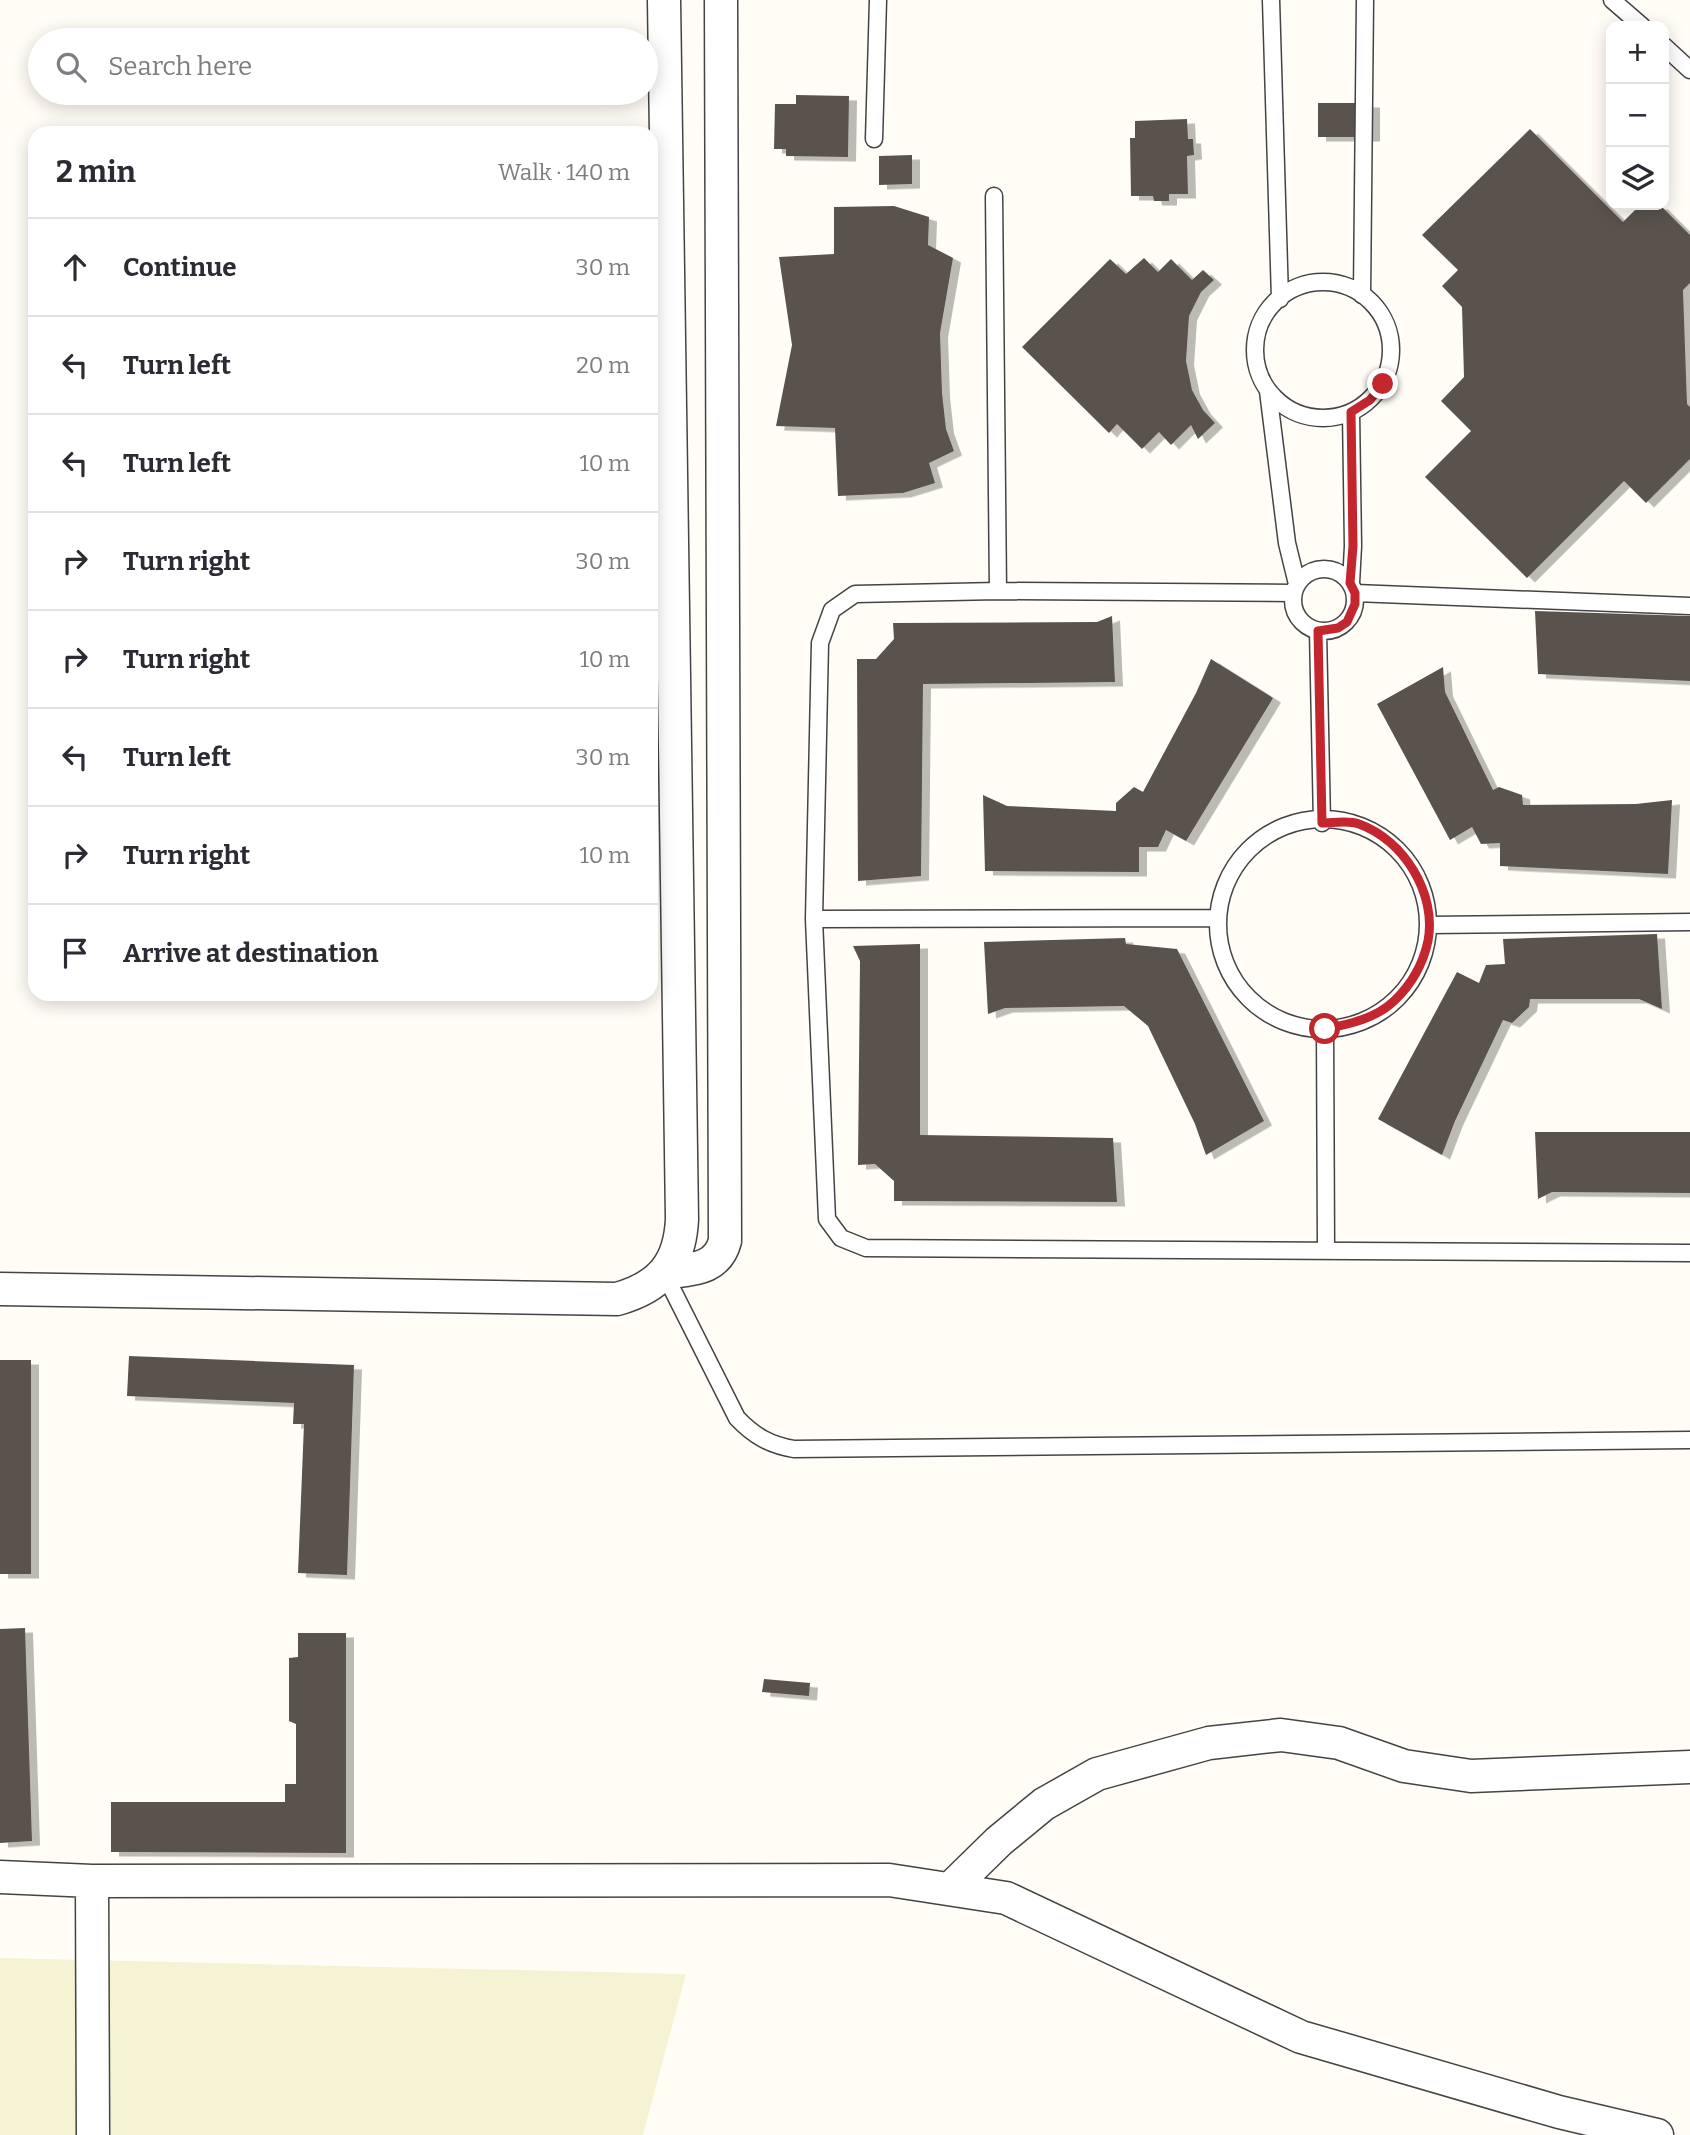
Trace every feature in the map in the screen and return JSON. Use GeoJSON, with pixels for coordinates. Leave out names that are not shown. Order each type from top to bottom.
{"type":"FeatureCollection","features":[{"type":"Feature","properties":{"kind":"street"},"geometry":{"type":"LineString","coordinates":[[0,1289],[617,1299],[643,1290],[664,1273],[675,1257],[681,1238],[682,1219],[664,0]]}},
{"type":"Feature","properties":{"kind":"street"},"geometry":{"type":"LineString","coordinates":[[664,1273],[703,1268],[711,1264],[722,1251],[725,1241],[721,0]]}},
{"type":"Feature","properties":{"kind":"street"},"geometry":{"type":"LineString","coordinates":[[950,1889],[999,1841],[1044,1804],[1097,1774],[1209,1743],[1281,1735],[1339,1743],[1404,1766],[1471,1776],[1690,1766]]}},
{"type":"Feature","properties":{"kind":"street"},"geometry":{"type":"LineString","coordinates":[[0,1877],[92,1881],[889,1880],[950,1889],[1006,1898],[1301,2037],[1559,2112],[1657,2135]]}},
{"type":"Feature","properties":{"kind":"street"},"geometry":{"type":"LineString","coordinates":[[92,1881],[93,2135]]}},
{"type":"Feature","properties":{"kind":"lane"},"geometry":{"type":"LineString","coordinates":[[874,139],[878,0]]}},
{"type":"Feature","properties":{"kind":"lane"},"geometry":{"type":"LineString","coordinates":[[1272,0],[1280,299]]}},
{"type":"Feature","properties":{"kind":"lane"},"geometry":{"type":"LineString","coordinates":[[1362,295],[1364,0]]}},
{"type":"Feature","properties":{"kind":"lane"},"geometry":{"type":"LineString","coordinates":[[1612,0],[1636,21]]}},
{"type":"Feature","properties":{"kind":"lane"},"geometry":{"type":"LineString","coordinates":[[1669,51],[1690,70]]}},
{"type":"Feature","properties":{"kind":"lane"},"geometry":{"type":"LineString","coordinates":[[994,196],[998,591]]}},
{"type":"Feature","properties":{"kind":"lane"},"geometry":{"type":"LineString","coordinates":[[1268,391],[1286,407],[1307,416],[1331,418],[1351,412],[1370,400],[1383,384],[1391,363],[1391,342],[1385,321],[1374,304],[1362,295],[1336,284],[1315,283],[1292,290],[1273,304],[1261,324],[1255,346],[1258,370],[1268,391],[1295,588],[1295,612],[1308,628],[1318,631],[1338,628],[1347,622],[1353,613],[1351,412]]}},
{"type":"Feature","properties":{"kind":"lane"},"geometry":{"type":"LineString","coordinates":[[1295,588],[1304,576],[1313,570],[1324,569],[1343,575],[1353,588],[1690,606]]}},
{"type":"Feature","properties":{"kind":"lane"},"geometry":{"type":"LineString","coordinates":[[1295,588],[855,594],[832,610],[820,643],[814,919],[827,1219],[841,1238],[866,1248],[1690,1253]]}},
{"type":"Feature","properties":{"kind":"lane"},"geometry":{"type":"LineString","coordinates":[[1318,631],[1322,823]]}},
{"type":"Feature","properties":{"kind":"lane"},"geometry":{"type":"LineString","coordinates":[[1289,823],[1322,823],[1358,823],[1390,841],[1414,869],[1427,903],[1428,925],[1428,939],[1416,975],[1393,1003],[1361,1022],[1325,1029],[1292,1025],[1262,1010],[1238,987],[1222,958],[1216,925],[1221,892],[1236,862],[1259,839],[1289,823]]}},
{"type":"Feature","properties":{"kind":"lane"},"geometry":{"type":"LineString","coordinates":[[814,919],[1217,918]]}},
{"type":"Feature","properties":{"kind":"lane"},"geometry":{"type":"LineString","coordinates":[[1428,925],[1690,922]]}},
{"type":"Feature","properties":{"kind":"lane"},"geometry":{"type":"LineString","coordinates":[[1325,1029],[1326,1251]]}},
{"type":"Feature","properties":{"kind":"lane"},"geometry":{"type":"LineString","coordinates":[[664,1273],[737,1418],[764,1440],[794,1449],[1690,1440]]}},
{"type":"Feature","properties":{"kind":"shaded area"},"geometry":{"type":"Polygon","coordinates":[[[0,1958],[686,1974],[643,2135],[0,2135],[0,1958]]]}},
{"type":"Feature","properties":{"kind":"building"},"geometry":{"type":"Polygon","coordinates":[[[796,95],[849,96],[848,157],[786,156],[786,149],[774,149],[775,104],[796,104],[796,95]]]}},
{"type":"Feature","properties":{"kind":"building"},"geometry":{"type":"Polygon","coordinates":[[[1318,103],[1372,103],[1372,137],[1318,137],[1318,103]]]}},
{"type":"Feature","properties":{"kind":"building"},"geometry":{"type":"Polygon","coordinates":[[[1187,119],[1188,139],[1193,139],[1194,155],[1187,156],[1188,194],[1169,194],[1169,201],[1154,201],[1153,196],[1131,196],[1130,138],[1135,138],[1135,121],[1187,119]]]}},
{"type":"Feature","properties":{"kind":"building"},"geometry":{"type":"Polygon","coordinates":[[[1530,129],[1606,205],[1606,210],[1611,210],[1623,222],[1635,210],[1665,210],[1690,235],[1690,283],[1683,290],[1687,404],[1690,407],[1690,459],[1646,503],[1624,481],[1527,578],[1425,477],[1471,431],[1441,401],[1464,377],[1462,307],[1442,286],[1458,270],[1422,235],[1530,129]]]}},
{"type":"Feature","properties":{"kind":"building"},"geometry":{"type":"Polygon","coordinates":[[[912,155],[912,184],[879,185],[879,156],[912,155]]]}},
{"type":"Feature","properties":{"kind":"building"},"geometry":{"type":"Polygon","coordinates":[[[894,206],[929,217],[928,245],[953,258],[940,333],[946,429],[954,451],[929,463],[935,483],[903,493],[838,496],[835,428],[776,426],[792,345],[779,257],[834,254],[834,207],[894,206]]]}},
{"type":"Feature","properties":{"kind":"building"},"geometry":{"type":"Polygon","coordinates":[[[1144,258],[1158,272],[1171,259],[1192,280],[1203,270],[1214,280],[1201,292],[1189,316],[1186,361],[1192,390],[1203,410],[1215,423],[1198,439],[1191,425],[1171,445],[1159,432],[1142,449],[1117,424],[1109,433],[1022,347],[1110,259],[1126,274],[1144,258]]]}},
{"type":"Feature","properties":{"kind":"building"},"geometry":{"type":"Polygon","coordinates":[[[1535,611],[1690,616],[1690,681],[1538,674],[1535,611]]]}},
{"type":"Feature","properties":{"kind":"building"},"geometry":{"type":"Polygon","coordinates":[[[1112,616],[1115,682],[923,684],[921,876],[858,881],[857,659],[876,659],[894,639],[893,623],[1097,622],[1112,616]]]}},
{"type":"Feature","properties":{"kind":"building"},"geometry":{"type":"Polygon","coordinates":[[[1211,659],[1273,698],[1186,841],[1166,830],[1158,847],[1139,847],[1139,872],[985,871],[983,795],[1007,806],[1116,811],[1116,803],[1134,787],[1143,792],[1196,693],[1211,659]]]}},
{"type":"Feature","properties":{"kind":"building"},"geometry":{"type":"Polygon","coordinates":[[[1443,667],[1445,692],[1493,790],[1499,787],[1522,795],[1523,805],[1636,804],[1672,800],[1668,874],[1500,866],[1500,843],[1481,844],[1472,827],[1450,840],[1377,704],[1443,667]]]}},
{"type":"Feature","properties":{"kind":"building"},"geometry":{"type":"Polygon","coordinates":[[[1657,934],[1662,1009],[1639,999],[1530,999],[1529,1007],[1512,1023],[1503,1020],[1455,1121],[1442,1155],[1378,1119],[1457,972],[1479,983],[1486,965],[1505,964],[1503,939],[1657,934]]]}},
{"type":"Feature","properties":{"kind":"building"},"geometry":{"type":"Polygon","coordinates":[[[1125,938],[1126,944],[1177,949],[1264,1121],[1206,1155],[1195,1124],[1148,1026],[1124,1006],[1005,1008],[988,1014],[984,942],[1125,938]]]}},
{"type":"Feature","properties":{"kind":"building"},"geometry":{"type":"Polygon","coordinates":[[[920,944],[920,1135],[1113,1138],[1117,1202],[894,1201],[894,1181],[875,1164],[858,1165],[860,961],[853,946],[920,944]]]}},
{"type":"Feature","properties":{"kind":"building"},"geometry":{"type":"Polygon","coordinates":[[[1535,1132],[1690,1132],[1690,1193],[1552,1192],[1538,1199],[1535,1132]]]}},
{"type":"Feature","properties":{"kind":"building"},"geometry":{"type":"Polygon","coordinates":[[[129,1356],[354,1365],[347,1575],[298,1573],[304,1424],[293,1424],[294,1403],[127,1396],[129,1356]]]}},
{"type":"Feature","properties":{"kind":"building"},"geometry":{"type":"Polygon","coordinates":[[[0,1360],[31,1360],[31,1574],[0,1574],[0,1360]]]}},
{"type":"Feature","properties":{"kind":"building"},"geometry":{"type":"Polygon","coordinates":[[[25,1628],[32,1841],[0,1843],[0,1629],[25,1628]]]}},
{"type":"Feature","properties":{"kind":"building"},"geometry":{"type":"Polygon","coordinates":[[[298,1633],[346,1633],[346,1853],[111,1852],[111,1802],[285,1802],[285,1784],[296,1784],[296,1724],[289,1721],[289,1658],[298,1657],[298,1633]]]}},
{"type":"Feature","properties":{"kind":"building"},"geometry":{"type":"Polygon","coordinates":[[[764,1679],[810,1683],[809,1696],[762,1692],[764,1679]]]}},
{"type":"Feature","properties":{"kind":"route"},"geometry":{"type":"LineString","coordinates":[[1325,1029],[1361,1022],[1393,1003],[1416,975],[1428,939],[1427,903],[1414,869],[1390,841],[1358,823],[1322,823],[1318,631],[1338,628],[1347,622],[1353,613],[1355,593],[1350,583],[1353,546],[1351,412],[1370,400],[1383,384]]}}]}
